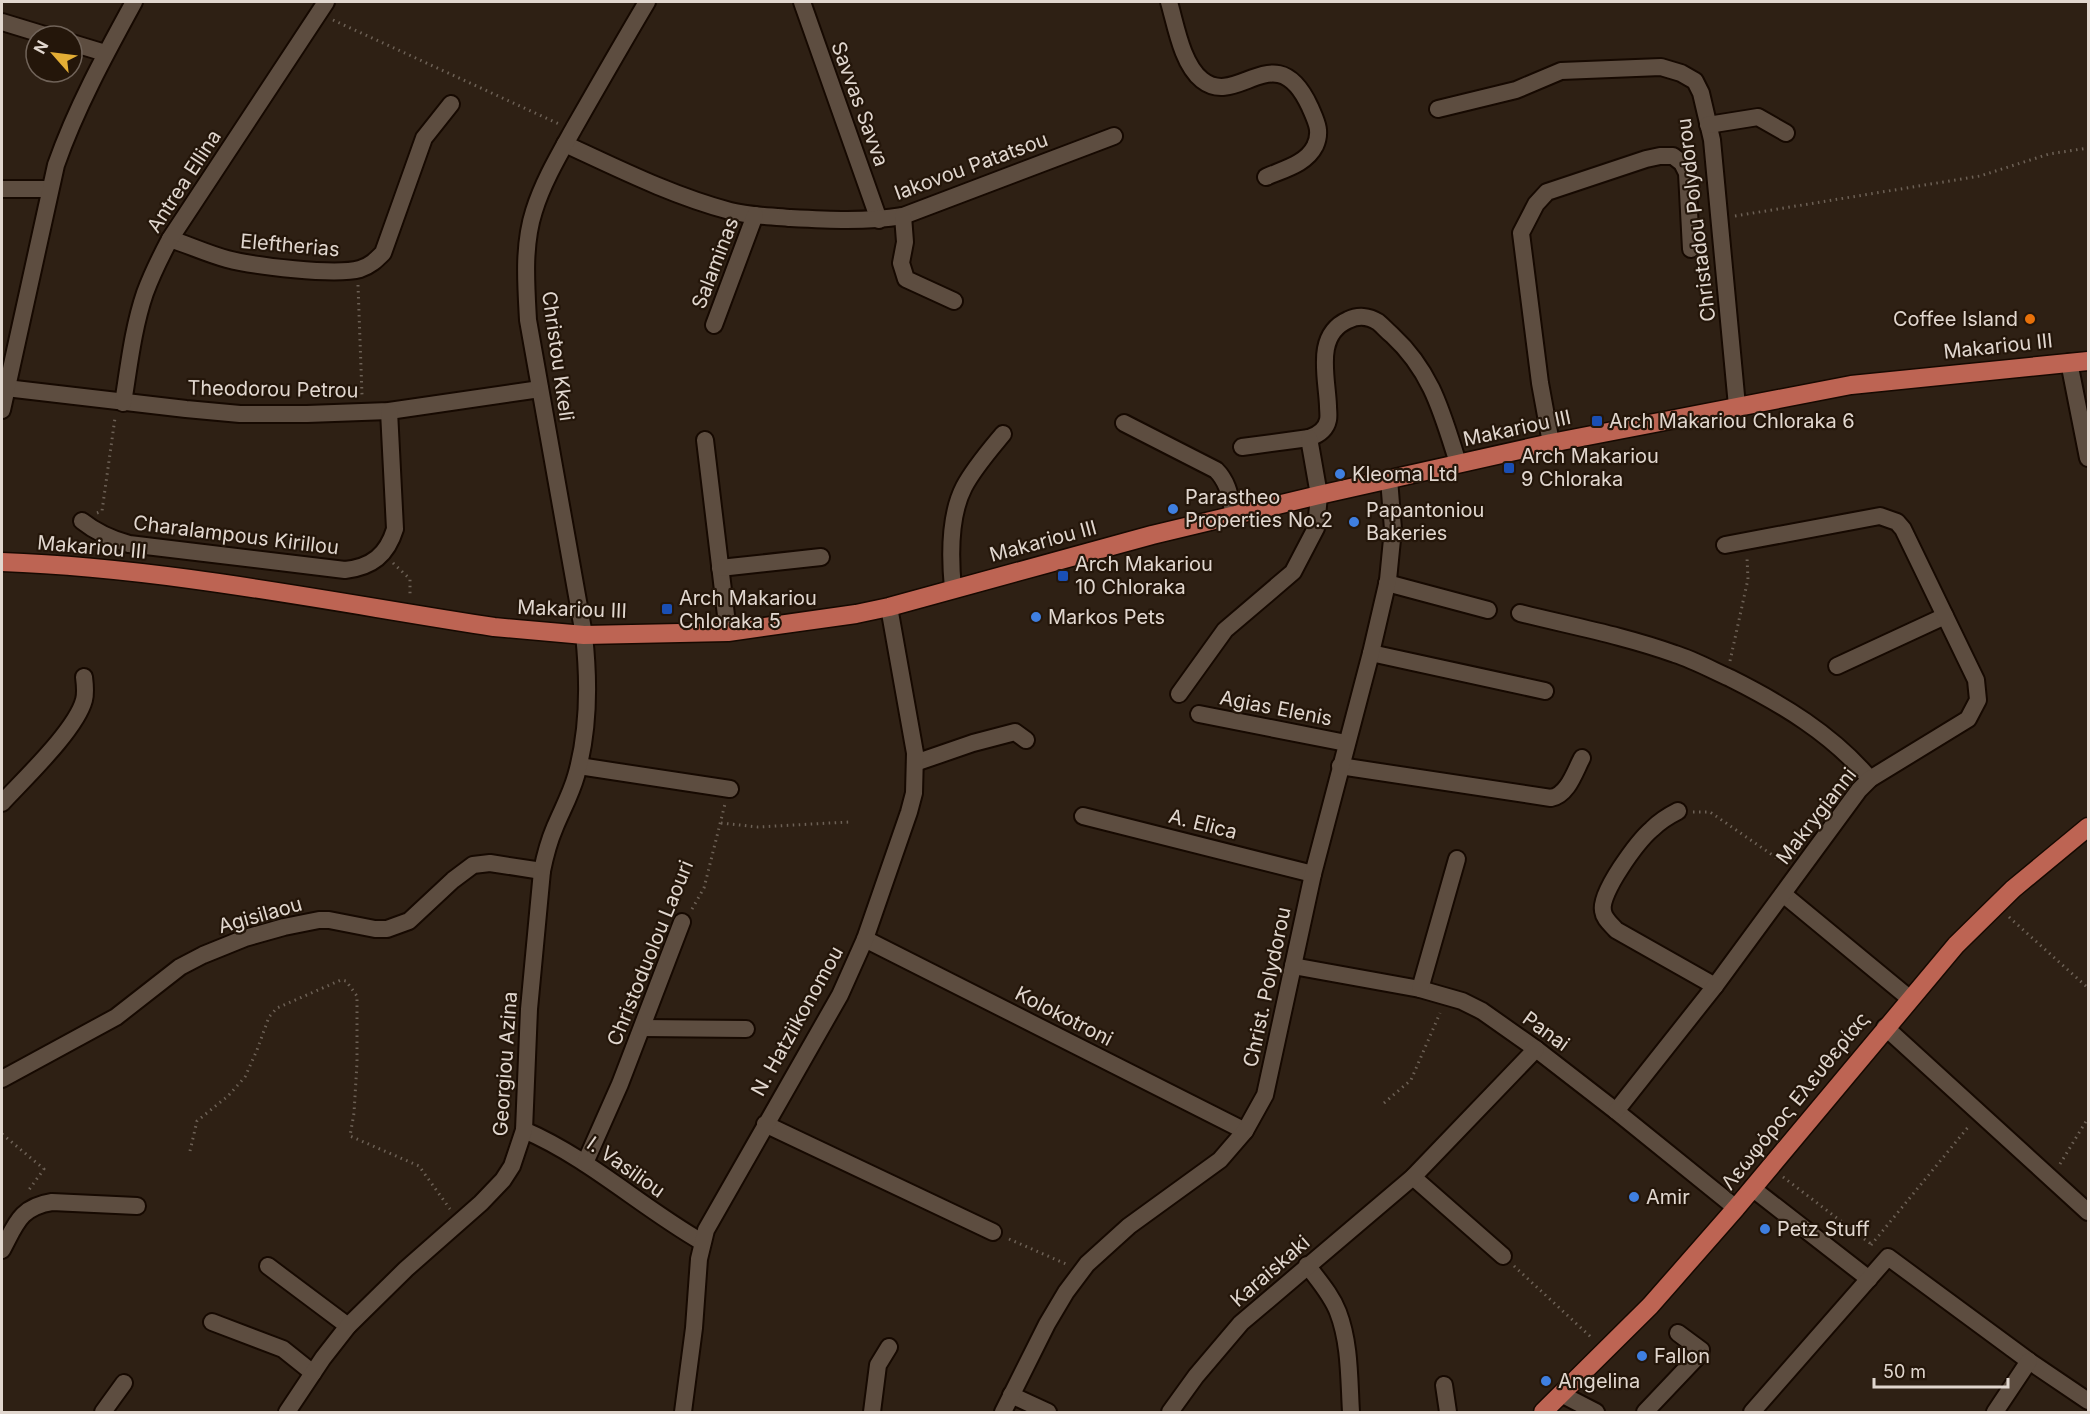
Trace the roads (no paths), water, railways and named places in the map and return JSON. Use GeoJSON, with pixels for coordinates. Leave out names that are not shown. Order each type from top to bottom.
{"type":"FeatureCollection","features":[{"type":"Feature","properties":{"kind":"main road","name":"Makariou III"},"geometry":{"type":"LineString","coordinates":[[2,562],[87,567],[184,578],[494,627],[584,635],[728,632],[798,623],[889,607],[1152,535],[1551,443],[1851,385],[2088,361]]}},
{"type":"Feature","properties":{"kind":"main road","name":"Λεωφόρος Ελευθερίας"},"geometry":{"type":"LineString","coordinates":[[1543,1413],[1650,1306],[1736,1208],[1909,998],[1956,945],[1995,905],[2088,827]]}},
{"type":"Feature","properties":{"kind":"street"},"geometry":{"type":"LineString","coordinates":[[2,410],[50,189],[69,128],[105,53],[134,2]]}},
{"type":"Feature","properties":{"kind":"street","name":"Christou Kkeli"},"geometry":{"type":"LineString","coordinates":[[584,635],[528,320],[526,271],[528,243],[534,212],[542,189],[646,2]]}},
{"type":"Feature","properties":{"kind":"street","name":"Savvas Savva"},"geometry":{"type":"LineString","coordinates":[[802,2],[879,220]]}},
{"type":"Feature","properties":{"kind":"street"},"geometry":{"type":"LineString","coordinates":[[1169,2],[1188,63],[1203,81],[1213,87],[1223,88],[1263,74],[1274,74],[1284,76],[1294,82],[1303,92],[1318,125],[1317,142],[1312,152],[1304,160],[1266,177]]}},
{"type":"Feature","properties":{"kind":"street","name":"Antrea Ellina"},"geometry":{"type":"LineString","coordinates":[[120,402],[144,295],[155,267],[170,238],[322,7]]}},
{"type":"Feature","properties":{"kind":"street"},"geometry":{"type":"LineString","coordinates":[[2,22],[24,29]]}},
{"type":"Feature","properties":{"kind":"street"},"geometry":{"type":"LineString","coordinates":[[84,47],[105,53]]}},
{"type":"Feature","properties":{"kind":"street","name":"Christadou Polydorou"},"geometry":{"type":"LineString","coordinates":[[1438,109],[1516,90],[1561,71],[1661,67],[1681,73],[1695,81],[1701,93],[1712,140],[1737,406]]}},
{"type":"Feature","properties":{"kind":"street","name":"Eleftherias"},"geometry":{"type":"LineString","coordinates":[[170,238],[226,259],[250,264],[345,272],[374,262],[383,253],[424,138],[451,104]]}},
{"type":"Feature","properties":{"kind":"street"},"geometry":{"type":"LineString","coordinates":[[1708,125],[1758,117],[1786,133]]}},
{"type":"Feature","properties":{"kind":"street","name":"Iakovou Patatsou"},"geometry":{"type":"LineString","coordinates":[[569,137],[650,183],[732,212],[755,216],[879,220],[903,216],[1114,136]]}},
{"type":"Feature","properties":{"kind":"street"},"geometry":{"type":"LineString","coordinates":[[1551,443],[1540,383],[1521,233],[1536,204],[1547,192],[1646,159],[1673,156],[1682,163],[1687,173],[1691,249]]}},
{"type":"Feature","properties":{"kind":"street"},"geometry":{"type":"LineString","coordinates":[[2,189],[50,189]]}},
{"type":"Feature","properties":{"kind":"street","name":"Salaminas"},"geometry":{"type":"LineString","coordinates":[[714,325],[755,216]]}},
{"type":"Feature","properties":{"kind":"street"},"geometry":{"type":"LineString","coordinates":[[903,216],[904,243],[901,264],[906,279],[954,301]]}},
{"type":"Feature","properties":{"kind":"street"},"geometry":{"type":"LineString","coordinates":[[1242,447],[1309,438],[1318,434],[1328,420],[1324,358],[1326,343],[1331,332],[1344,321],[1356,316],[1378,322],[1406,348],[1424,373],[1439,403],[1458,463]]}},
{"type":"Feature","properties":{"kind":"street"},"geometry":{"type":"LineString","coordinates":[[2069,362],[2088,458]]}},
{"type":"Feature","properties":{"kind":"street","name":"Theodorou Petrou"},"geometry":{"type":"LineString","coordinates":[[6,388],[240,414],[389,411],[540,389]]}},
{"type":"Feature","properties":{"kind":"street","name":"Charalampous Kirillou"},"geometry":{"type":"LineString","coordinates":[[82,521],[96,532],[129,544],[345,570],[361,568],[372,563],[383,553],[391,541],[394,529],[389,411]]}},
{"type":"Feature","properties":{"kind":"street"},"geometry":{"type":"LineString","coordinates":[[1124,423],[1216,470],[1228,486],[1234,515]]}},
{"type":"Feature","properties":{"kind":"street"},"geometry":{"type":"LineString","coordinates":[[953,589],[950,555],[954,521],[963,489],[986,454],[1003,434]]}},
{"type":"Feature","properties":{"kind":"street"},"geometry":{"type":"LineString","coordinates":[[1179,694],[1225,630],[1293,572],[1316,528],[1318,495],[1309,438]]}},
{"type":"Feature","properties":{"kind":"street"},"geometry":{"type":"LineString","coordinates":[[705,440],[728,632]]}},
{"type":"Feature","properties":{"kind":"street","name":"Christ. Polydorou"},"geometry":{"type":"LineString","coordinates":[[1003,1413],[1047,1324],[1082,1271],[1129,1226],[1220,1160],[1245,1131],[1265,1095],[1312,874],[1371,653],[1387,583],[1393,529],[1389,479]]}},
{"type":"Feature","properties":{"kind":"street","name":"Makrygianni"},"geometry":{"type":"LineString","coordinates":[[1617,1111],[1715,987],[1846,806],[1870,778],[1968,719],[1978,700],[1976,680],[1898,522],[1880,516],[1725,545]]}},
{"type":"Feature","properties":{"kind":"street"},"geometry":{"type":"LineString","coordinates":[[720,568],[821,557]]}},
{"type":"Feature","properties":{"kind":"street"},"geometry":{"type":"LineString","coordinates":[[1387,583],[1488,610]]}},
{"type":"Feature","properties":{"kind":"street","name":"N. Hatziikonomou"},"geometry":{"type":"LineString","coordinates":[[683,1413],[702,1242],[717,1208],[840,995],[864,939],[914,793],[915,763],[911,728],[889,607]]}},
{"type":"Feature","properties":{"kind":"street"},"geometry":{"type":"LineString","coordinates":[[1520,613],[1676,654],[1727,677],[1770,698],[1817,730],[1851,756],[1870,778]]}},
{"type":"Feature","properties":{"kind":"street"},"geometry":{"type":"LineString","coordinates":[[1837,666],[1945,616]]}},
{"type":"Feature","properties":{"kind":"street","name":"Georgiou Azina"},"geometry":{"type":"LineString","coordinates":[[287,1413],[348,1326],[406,1269],[460,1222],[503,1180],[512,1166],[524,1130],[529,1009],[542,871],[547,849],[579,766],[588,686],[584,635]]}},
{"type":"Feature","properties":{"kind":"street"},"geometry":{"type":"LineString","coordinates":[[1371,653],[1545,691]]}},
{"type":"Feature","properties":{"kind":"street"},"geometry":{"type":"LineString","coordinates":[[2,803],[73,723],[84,701],[86,692],[84,677]]}},
{"type":"Feature","properties":{"kind":"street","name":"Agias Elenis"},"geometry":{"type":"LineString","coordinates":[[1199,714],[1346,743]]}},
{"type":"Feature","properties":{"kind":"street"},"geometry":{"type":"LineString","coordinates":[[915,763],[973,743],[1015,732],[1026,740]]}},
{"type":"Feature","properties":{"kind":"street"},"geometry":{"type":"LineString","coordinates":[[1340,766],[1551,798],[1558,797],[1565,790],[1582,758]]}},
{"type":"Feature","properties":{"kind":"street"},"geometry":{"type":"LineString","coordinates":[[579,766],[730,789]]}},
{"type":"Feature","properties":{"kind":"street"},"geometry":{"type":"LineString","coordinates":[[1678,811],[1663,819],[1636,847],[1608,890],[1603,900],[1602,911],[1607,921],[1616,930],[1715,987]]}},
{"type":"Feature","properties":{"kind":"street","name":"A. Elica"},"geometry":{"type":"LineString","coordinates":[[1083,816],[1312,874]]}},
{"type":"Feature","properties":{"kind":"street"},"geometry":{"type":"LineString","coordinates":[[1420,989],[1457,859]]}},
{"type":"Feature","properties":{"kind":"street","name":"Agisilaou"},"geometry":{"type":"LineString","coordinates":[[2,1079],[116,1017],[180,967],[202,955],[245,938],[319,920],[387,929],[409,921],[453,880],[473,865],[490,862],[542,871]]}},
{"type":"Feature","properties":{"kind":"street"},"geometry":{"type":"LineString","coordinates":[[1783,894],[1909,998]]}},
{"type":"Feature","properties":{"kind":"street","name":"Christoduolou Laouri"},"geometry":{"type":"LineString","coordinates":[[585,1163],[620,1084],[682,922]]}},
{"type":"Feature","properties":{"kind":"street","name":"Kolokotroni"},"geometry":{"type":"LineString","coordinates":[[864,939],[1245,1131]]}},
{"type":"Feature","properties":{"kind":"street","name":"Panai"},"geometry":{"type":"LineString","coordinates":[[1293,966],[1420,989],[1447,996],[1482,1011],[1617,1111],[1736,1208]]}},
{"type":"Feature","properties":{"kind":"street"},"geometry":{"type":"LineString","coordinates":[[1885,1027],[2088,1212]]}},
{"type":"Feature","properties":{"kind":"street"},"geometry":{"type":"LineString","coordinates":[[642,1028],[746,1029]]}},
{"type":"Feature","properties":{"kind":"street","name":"Karaiskaki"},"geometry":{"type":"LineString","coordinates":[[1170,1413],[1196,1376],[1230,1335],[1307,1266],[1413,1177],[1536,1049]]}},
{"type":"Feature","properties":{"kind":"street"},"geometry":{"type":"LineString","coordinates":[[765,1124],[993,1232]]}},
{"type":"Feature","properties":{"kind":"street","name":"I. Vasiliou"},"geometry":{"type":"LineString","coordinates":[[524,1130],[585,1163],[702,1242]]}},
{"type":"Feature","properties":{"kind":"street"},"geometry":{"type":"LineString","coordinates":[[1413,1177],[1503,1256]]}},
{"type":"Feature","properties":{"kind":"street"},"geometry":{"type":"LineString","coordinates":[[1752,1188],[1869,1279]]}},
{"type":"Feature","properties":{"kind":"street"},"geometry":{"type":"LineString","coordinates":[[2,1250],[22,1214],[30,1207],[52,1202],[137,1206]]}},
{"type":"Feature","properties":{"kind":"street"},"geometry":{"type":"LineString","coordinates":[[1752,1413],[1888,1257],[2029,1361],[2088,1401]]}},
{"type":"Feature","properties":{"kind":"street"},"geometry":{"type":"LineString","coordinates":[[268,1266],[348,1326]]}},
{"type":"Feature","properties":{"kind":"street"},"geometry":{"type":"LineString","coordinates":[[1307,1266],[1330,1296],[1338,1312],[1348,1354],[1352,1413]]}},
{"type":"Feature","properties":{"kind":"street"},"geometry":{"type":"LineString","coordinates":[[212,1322],[283,1349],[313,1373]]}},
{"type":"Feature","properties":{"kind":"street"},"geometry":{"type":"LineString","coordinates":[[1645,1413],[1700,1354],[1701,1350],[1678,1333]]}},
{"type":"Feature","properties":{"kind":"street"},"geometry":{"type":"LineString","coordinates":[[872,1413],[878,1365],[889,1347]]}},
{"type":"Feature","properties":{"kind":"street"},"geometry":{"type":"LineString","coordinates":[[1995,1413],[2029,1361]]}},
{"type":"Feature","properties":{"kind":"street"},"geometry":{"type":"LineString","coordinates":[[103,1413],[124,1383]]}},
{"type":"Feature","properties":{"kind":"street"},"geometry":{"type":"LineString","coordinates":[[1444,1385],[1448,1413]]}},
{"type":"Feature","properties":{"kind":"street"},"geometry":{"type":"LineString","coordinates":[[1562,1394],[1596,1413]]}},
{"type":"Feature","properties":{"kind":"street"},"geometry":{"type":"LineString","coordinates":[[1011,1395],[1048,1413]]}},
{"type":"Feature","properties":{"kind":"place","name":"Coffee Island"},"geometry":{"type":"Point","coordinates":[2030,319]}},
{"type":"Feature","properties":{"kind":"place","name":"Arch Makariou Chloraka 6"},"geometry":{"type":"Point","coordinates":[1597,421]}},
{"type":"Feature","properties":{"kind":"place","name":"Arch Makariou 9 Chloraka"},"geometry":{"type":"Point","coordinates":[1509,468]}},
{"type":"Feature","properties":{"kind":"place","name":"Kleoma Ltd"},"geometry":{"type":"Point","coordinates":[1340,474]}},
{"type":"Feature","properties":{"kind":"place","name":"Parastheo Properties No.2"},"geometry":{"type":"Point","coordinates":[1173,509]}},
{"type":"Feature","properties":{"kind":"place","name":"Papantoniou Bakeries"},"geometry":{"type":"Point","coordinates":[1354,522]}},
{"type":"Feature","properties":{"kind":"place","name":"Arch Makariou 10 Chloraka"},"geometry":{"type":"Point","coordinates":[1063,576]}},
{"type":"Feature","properties":{"kind":"place","name":"Arch Makariou Chloraka 5"},"geometry":{"type":"Point","coordinates":[667,609]}},
{"type":"Feature","properties":{"kind":"place","name":"Markos Pets"},"geometry":{"type":"Point","coordinates":[1036,617]}},
{"type":"Feature","properties":{"kind":"place","name":"Amir"},"geometry":{"type":"Point","coordinates":[1634,1197]}},
{"type":"Feature","properties":{"kind":"place","name":"Petz Stuff"},"geometry":{"type":"Point","coordinates":[1765,1229]}},
{"type":"Feature","properties":{"kind":"place","name":"Fallon"},"geometry":{"type":"Point","coordinates":[1642,1356]}},
{"type":"Feature","properties":{"kind":"place","name":"Angelina"},"geometry":{"type":"Point","coordinates":[1546,1381]}}]}
